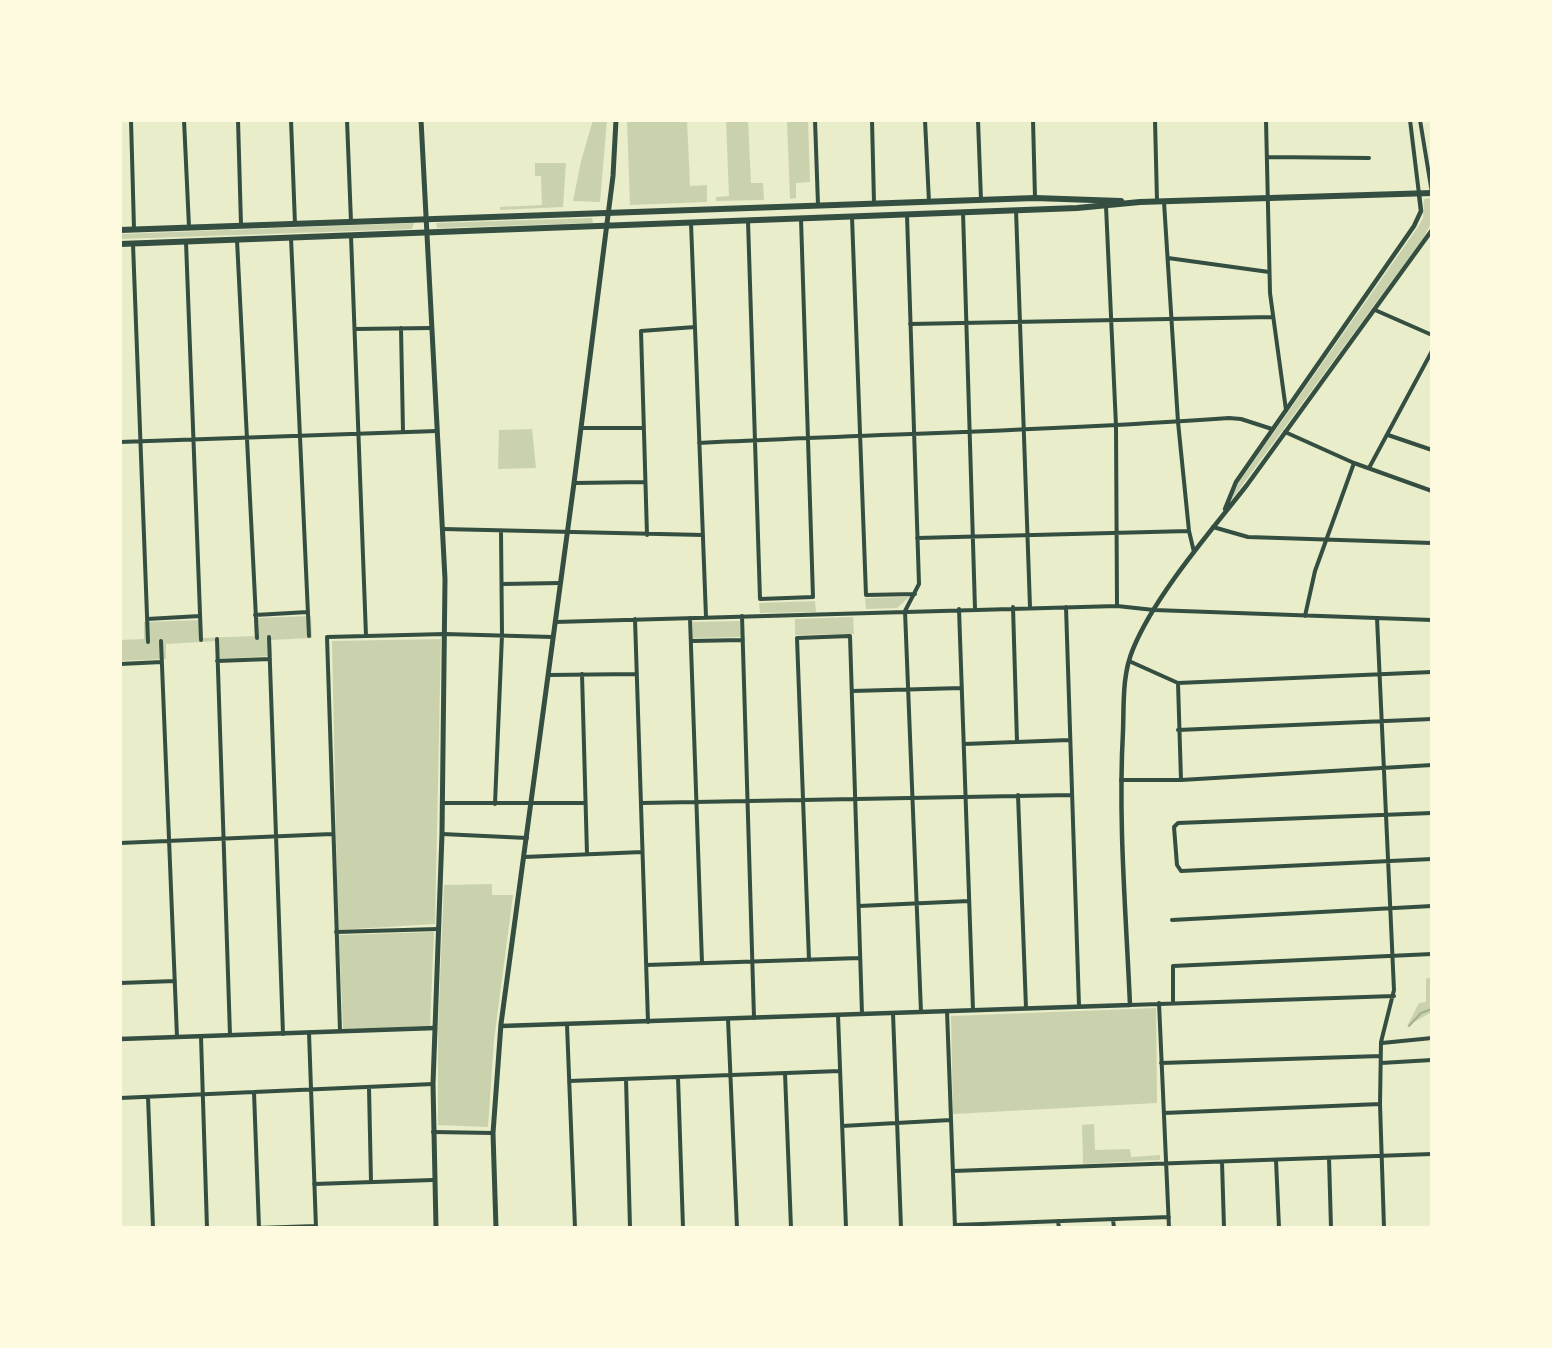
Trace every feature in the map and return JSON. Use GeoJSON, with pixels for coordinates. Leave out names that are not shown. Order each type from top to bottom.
{"type":"FeatureCollection","features":[{"type":"Feature","properties":{"kind":"main road"},"geometry":{"type":"LineString","coordinates":[[422,120],[443,529],[445,634],[442,834],[433,1084],[433,1180],[436,1228]]}},
{"type":"Feature","properties":{"kind":"main road"},"geometry":{"type":"LineString","coordinates":[[496,1228],[492,1133],[501,1026],[574,483],[615,157],[616,120]]}},
{"type":"Feature","properties":{"kind":"main road"},"geometry":{"type":"LineString","coordinates":[[120,230],[1035,198],[1161,202],[1432,193]]}},
{"type":"Feature","properties":{"kind":"main road"},"geometry":{"type":"LineString","coordinates":[[120,244],[852,217],[1140,202]]}},
{"type":"Feature","properties":{"kind":"main road"},"geometry":{"type":"LineString","coordinates":[[840,217],[871,213],[874,211],[874,203]]}},
{"type":"Feature","properties":{"kind":"main road"},"geometry":{"type":"LineString","coordinates":[[747,221],[749,212],[774,207]]}},
{"type":"Feature","properties":{"kind":"main road"},"geometry":{"type":"LineString","coordinates":[[592,213],[600,217],[605,226]]}},
{"type":"Feature","properties":{"kind":"street"},"geometry":{"type":"LineString","coordinates":[[130,120],[134,229]]}},
{"type":"Feature","properties":{"kind":"street"},"geometry":{"type":"LineString","coordinates":[[184,120],[189,227]]}},
{"type":"Feature","properties":{"kind":"street"},"geometry":{"type":"LineString","coordinates":[[238,120],[242,225]]}},
{"type":"Feature","properties":{"kind":"street"},"geometry":{"type":"LineString","coordinates":[[291,120],[295,224]]}},
{"type":"Feature","properties":{"kind":"street"},"geometry":{"type":"LineString","coordinates":[[347,120],[351,222]]}},
{"type":"Feature","properties":{"kind":"street"},"geometry":{"type":"LineString","coordinates":[[815,120],[818,205]]}},
{"type":"Feature","properties":{"kind":"street"},"geometry":{"type":"LineString","coordinates":[[872,120],[874,203]]}},
{"type":"Feature","properties":{"kind":"street"},"geometry":{"type":"LineString","coordinates":[[925,120],[929,201]]}},
{"type":"Feature","properties":{"kind":"street"},"geometry":{"type":"LineString","coordinates":[[978,120],[981,200]]}},
{"type":"Feature","properties":{"kind":"street"},"geometry":{"type":"LineString","coordinates":[[1033,120],[1035,198]]}},
{"type":"Feature","properties":{"kind":"street"},"geometry":{"type":"LineString","coordinates":[[1155,120],[1168,258],[1178,422],[1189,531],[1194,553]]}},
{"type":"Feature","properties":{"kind":"street"},"geometry":{"type":"LineString","coordinates":[[1266,120],[1272,317],[1286,410]]}},
{"type":"Feature","properties":{"kind":"street"},"geometry":{"type":"LineString","coordinates":[[1224,512],[1236,482],[1414,226],[1421,211],[1410,120]]}},
{"type":"Feature","properties":{"kind":"street"},"geometry":{"type":"LineString","coordinates":[[1420,120],[1432,193]]}},
{"type":"Feature","properties":{"kind":"street"},"geometry":{"type":"LineString","coordinates":[[1268,157],[1369,158]]}},
{"type":"Feature","properties":{"kind":"street"},"geometry":{"type":"LineString","coordinates":[[1106,205],[1119,533],[1117,606]]}},
{"type":"Feature","properties":{"kind":"street"},"geometry":{"type":"LineString","coordinates":[[1016,210],[1030,607]]}},
{"type":"Feature","properties":{"kind":"street"},"geometry":{"type":"LineString","coordinates":[[963,212],[975,609]]}},
{"type":"Feature","properties":{"kind":"street"},"geometry":{"type":"LineString","coordinates":[[907,214],[919,584],[916,594],[905,611],[921,1012]]}},
{"type":"Feature","properties":{"kind":"street"},"geometry":{"type":"LineString","coordinates":[[852,217],[866,595],[916,594]]}},
{"type":"Feature","properties":{"kind":"street"},"geometry":{"type":"LineString","coordinates":[[747,221],[760,599],[813,597],[801,219]]}},
{"type":"Feature","properties":{"kind":"street"},"geometry":{"type":"LineString","coordinates":[[691,223],[706,617]]}},
{"type":"Feature","properties":{"kind":"street"},"geometry":{"type":"LineString","coordinates":[[1130,1005],[1120,780],[1128,661],[1154,610],[1194,553],[1376,310],[1432,230]]}},
{"type":"Feature","properties":{"kind":"street"},"geometry":{"type":"LineString","coordinates":[[351,235],[366,636]]}},
{"type":"Feature","properties":{"kind":"street"},"geometry":{"type":"LineString","coordinates":[[291,237],[309,636]]}},
{"type":"Feature","properties":{"kind":"street"},"geometry":{"type":"LineString","coordinates":[[237,239],[256,638]]}},
{"type":"Feature","properties":{"kind":"street"},"geometry":{"type":"LineString","coordinates":[[186,241],[201,640]]}},
{"type":"Feature","properties":{"kind":"street"},"geometry":{"type":"LineString","coordinates":[[133,243],[148,642]]}},
{"type":"Feature","properties":{"kind":"street"},"geometry":{"type":"LineString","coordinates":[[1168,258],[1269,272]]}},
{"type":"Feature","properties":{"kind":"street"},"geometry":{"type":"LineString","coordinates":[[1376,310],[1432,335]]}},
{"type":"Feature","properties":{"kind":"street"},"geometry":{"type":"LineString","coordinates":[[910,324],[1112,318],[1272,317]]}},
{"type":"Feature","properties":{"kind":"street"},"geometry":{"type":"LineString","coordinates":[[647,535],[641,331],[695,327]]}},
{"type":"Feature","properties":{"kind":"street"},"geometry":{"type":"LineString","coordinates":[[401,328],[403,432]]}},
{"type":"Feature","properties":{"kind":"street"},"geometry":{"type":"LineString","coordinates":[[355,329],[431,328]]}},
{"type":"Feature","properties":{"kind":"street"},"geometry":{"type":"LineString","coordinates":[[1369,468],[1432,351]]}},
{"type":"Feature","properties":{"kind":"street"},"geometry":{"type":"LineString","coordinates":[[699,443],[970,430],[1116,426],[1235,418],[1272,429]]}},
{"type":"Feature","properties":{"kind":"street"},"geometry":{"type":"LineString","coordinates":[[580,429],[644,428]]}},
{"type":"Feature","properties":{"kind":"street"},"geometry":{"type":"LineString","coordinates":[[120,442],[438,431]]}},
{"type":"Feature","properties":{"kind":"street"},"geometry":{"type":"LineString","coordinates":[[1285,432],[1354,463],[1432,490]]}},
{"type":"Feature","properties":{"kind":"street"},"geometry":{"type":"LineString","coordinates":[[1388,435],[1432,450]]}},
{"type":"Feature","properties":{"kind":"street"},"geometry":{"type":"LineString","coordinates":[[1305,616],[1307,596],[1354,463]]}},
{"type":"Feature","properties":{"kind":"street"},"geometry":{"type":"LineString","coordinates":[[574,483],[645,482]]}},
{"type":"Feature","properties":{"kind":"street"},"geometry":{"type":"LineString","coordinates":[[1213,527],[1248,537],[1432,543]]}},
{"type":"Feature","properties":{"kind":"street"},"geometry":{"type":"LineString","coordinates":[[443,529],[567,534],[703,535]]}},
{"type":"Feature","properties":{"kind":"street"},"geometry":{"type":"LineString","coordinates":[[495,804],[502,635],[501,531]]}},
{"type":"Feature","properties":{"kind":"street"},"geometry":{"type":"LineString","coordinates":[[917,538],[1189,531]]}},
{"type":"Feature","properties":{"kind":"street"},"geometry":{"type":"LineString","coordinates":[[502,584],[560,583]]}},
{"type":"Feature","properties":{"kind":"street"},"geometry":{"type":"LineString","coordinates":[[555,622],[1117,606],[1154,610],[1432,620]]}},
{"type":"Feature","properties":{"kind":"street"},"geometry":{"type":"LineString","coordinates":[[1066,607],[1078,1006]]}},
{"type":"Feature","properties":{"kind":"street"},"geometry":{"type":"LineString","coordinates":[[1013,608],[1017,742]]}},
{"type":"Feature","properties":{"kind":"street"},"geometry":{"type":"LineString","coordinates":[[959,609],[973,1010]]}},
{"type":"Feature","properties":{"kind":"street"},"geometry":{"type":"LineString","coordinates":[[255,615],[308,612]]}},
{"type":"Feature","properties":{"kind":"street"},"geometry":{"type":"LineString","coordinates":[[147,618],[200,616]]}},
{"type":"Feature","properties":{"kind":"street"},"geometry":{"type":"LineString","coordinates":[[742,616],[754,1018]]}},
{"type":"Feature","properties":{"kind":"street"},"geometry":{"type":"LineString","coordinates":[[690,618],[702,963]]}},
{"type":"Feature","properties":{"kind":"street"},"geometry":{"type":"LineString","coordinates":[[1377,618],[1394,996],[1381,1056],[1380,1104],[1384,1228]]}},
{"type":"Feature","properties":{"kind":"street"},"geometry":{"type":"LineString","coordinates":[[634,619],[648,1022]]}},
{"type":"Feature","properties":{"kind":"street"},"geometry":{"type":"LineString","coordinates":[[340,1031],[327,637],[445,634],[553,637]]}},
{"type":"Feature","properties":{"kind":"street"},"geometry":{"type":"LineString","coordinates":[[809,960],[797,638],[850,636],[862,1014]]}},
{"type":"Feature","properties":{"kind":"street"},"geometry":{"type":"LineString","coordinates":[[269,637],[284,1034]]}},
{"type":"Feature","properties":{"kind":"street"},"geometry":{"type":"LineString","coordinates":[[217,639],[230,1035]]}},
{"type":"Feature","properties":{"kind":"street"},"geometry":{"type":"LineString","coordinates":[[691,641],[743,640]]}},
{"type":"Feature","properties":{"kind":"street"},"geometry":{"type":"LineString","coordinates":[[161,641],[171,841],[177,1037]]}},
{"type":"Feature","properties":{"kind":"street"},"geometry":{"type":"LineString","coordinates":[[217,661],[270,659]]}},
{"type":"Feature","properties":{"kind":"street"},"geometry":{"type":"LineString","coordinates":[[1128,661],[1178,683],[1432,672]]}},
{"type":"Feature","properties":{"kind":"street"},"geometry":{"type":"LineString","coordinates":[[120,664],[162,662]]}},
{"type":"Feature","properties":{"kind":"street"},"geometry":{"type":"LineString","coordinates":[[582,674],[587,854]]}},
{"type":"Feature","properties":{"kind":"street"},"geometry":{"type":"LineString","coordinates":[[547,675],[636,674]]}},
{"type":"Feature","properties":{"kind":"street"},"geometry":{"type":"LineString","coordinates":[[1178,683],[1181,780]]}},
{"type":"Feature","properties":{"kind":"street"},"geometry":{"type":"LineString","coordinates":[[852,691],[962,688]]}},
{"type":"Feature","properties":{"kind":"street"},"geometry":{"type":"LineString","coordinates":[[1178,730],[1432,719]]}},
{"type":"Feature","properties":{"kind":"street"},"geometry":{"type":"LineString","coordinates":[[964,744],[1069,740]]}},
{"type":"Feature","properties":{"kind":"street"},"geometry":{"type":"LineString","coordinates":[[1120,780],[1181,780],[1432,765]]}},
{"type":"Feature","properties":{"kind":"street"},"geometry":{"type":"LineString","coordinates":[[1018,795],[1026,1008]]}},
{"type":"Feature","properties":{"kind":"street"},"geometry":{"type":"LineString","coordinates":[[641,803],[855,797],[1071,795]]}},
{"type":"Feature","properties":{"kind":"street"},"geometry":{"type":"LineString","coordinates":[[442,803],[531,805],[585,803]]}},
{"type":"Feature","properties":{"kind":"street"},"geometry":{"type":"LineString","coordinates":[[1432,813],[1178,823],[1174,827],[1178,869],[1432,859]]}},
{"type":"Feature","properties":{"kind":"street"},"geometry":{"type":"LineString","coordinates":[[120,843],[332,834]]}},
{"type":"Feature","properties":{"kind":"street"},"geometry":{"type":"LineString","coordinates":[[442,834],[526,838]]}},
{"type":"Feature","properties":{"kind":"street"},"geometry":{"type":"LineString","coordinates":[[524,857],[642,852]]}},
{"type":"Feature","properties":{"kind":"street"},"geometry":{"type":"LineString","coordinates":[[859,906],[969,901]]}},
{"type":"Feature","properties":{"kind":"street"},"geometry":{"type":"LineString","coordinates":[[1172,920],[1432,906]]}},
{"type":"Feature","properties":{"kind":"street"},"geometry":{"type":"LineString","coordinates":[[336,932],[438,929]]}},
{"type":"Feature","properties":{"kind":"street"},"geometry":{"type":"LineString","coordinates":[[1173,1003],[1173,966],[1432,954]]}},
{"type":"Feature","properties":{"kind":"street"},"geometry":{"type":"LineString","coordinates":[[646,965],[860,958]]}},
{"type":"Feature","properties":{"kind":"street"},"geometry":{"type":"LineString","coordinates":[[120,983],[175,981]]}},
{"type":"Feature","properties":{"kind":"street"},"geometry":{"type":"LineString","coordinates":[[501,1026],[1394,996]]}},
{"type":"Feature","properties":{"kind":"street"},"geometry":{"type":"LineString","coordinates":[[1159,1003],[1169,1228]]}},
{"type":"Feature","properties":{"kind":"street"},"geometry":{"type":"LineString","coordinates":[[947,1011],[955,1227],[1169,1217]]}},
{"type":"Feature","properties":{"kind":"street"},"geometry":{"type":"LineString","coordinates":[[893,1013],[902,1228]]}},
{"type":"Feature","properties":{"kind":"street"},"geometry":{"type":"LineString","coordinates":[[838,1015],[846,1228]]}},
{"type":"Feature","properties":{"kind":"street"},"geometry":{"type":"LineString","coordinates":[[728,1019],[737,1228]]}},
{"type":"Feature","properties":{"kind":"street"},"geometry":{"type":"LineString","coordinates":[[567,1025],[575,1228]]}},
{"type":"Feature","properties":{"kind":"street"},"geometry":{"type":"LineString","coordinates":[[120,1040],[435,1028]]}},
{"type":"Feature","properties":{"kind":"street"},"geometry":{"type":"LineString","coordinates":[[254,1092],[258,1228],[316,1227],[309,1033]]}},
{"type":"Feature","properties":{"kind":"street"},"geometry":{"type":"LineString","coordinates":[[201,1036],[207,1228]]}},
{"type":"Feature","properties":{"kind":"street"},"geometry":{"type":"LineString","coordinates":[[1382,1043],[1432,1038]]}},
{"type":"Feature","properties":{"kind":"street"},"geometry":{"type":"LineString","coordinates":[[1161,1063],[1381,1056]]}},
{"type":"Feature","properties":{"kind":"street"},"geometry":{"type":"LineString","coordinates":[[1381,1063],[1432,1060]]}},
{"type":"Feature","properties":{"kind":"street"},"geometry":{"type":"LineString","coordinates":[[569,1081],[840,1071]]}},
{"type":"Feature","properties":{"kind":"street"},"geometry":{"type":"LineString","coordinates":[[785,1073],[791,1228]]}},
{"type":"Feature","properties":{"kind":"street"},"geometry":{"type":"LineString","coordinates":[[678,1077],[683,1228]]}},
{"type":"Feature","properties":{"kind":"street"},"geometry":{"type":"LineString","coordinates":[[626,1079],[630,1228]]}},
{"type":"Feature","properties":{"kind":"street"},"geometry":{"type":"LineString","coordinates":[[120,1098],[433,1084]]}},
{"type":"Feature","properties":{"kind":"street"},"geometry":{"type":"LineString","coordinates":[[369,1088],[371,1182]]}},
{"type":"Feature","properties":{"kind":"street"},"geometry":{"type":"LineString","coordinates":[[148,1096],[153,1228]]}},
{"type":"Feature","properties":{"kind":"street"},"geometry":{"type":"LineString","coordinates":[[1164,1113],[1380,1104]]}},
{"type":"Feature","properties":{"kind":"street"},"geometry":{"type":"LineString","coordinates":[[842,1126],[951,1120]]}},
{"type":"Feature","properties":{"kind":"street"},"geometry":{"type":"LineString","coordinates":[[433,1132],[492,1133]]}},
{"type":"Feature","properties":{"kind":"street"},"geometry":{"type":"LineString","coordinates":[[953,1171],[1432,1154]]}},
{"type":"Feature","properties":{"kind":"street"},"geometry":{"type":"LineString","coordinates":[[1329,1158],[1331,1228]]}},
{"type":"Feature","properties":{"kind":"street"},"geometry":{"type":"LineString","coordinates":[[1276,1160],[1279,1228]]}},
{"type":"Feature","properties":{"kind":"street"},"geometry":{"type":"LineString","coordinates":[[1222,1162],[1224,1228]]}},
{"type":"Feature","properties":{"kind":"street"},"geometry":{"type":"LineString","coordinates":[[314,1184],[433,1180]]}},
{"type":"Feature","properties":{"kind":"street"},"geometry":{"type":"LineString","coordinates":[[1113,1219],[1114,1228]]}},
{"type":"Feature","properties":{"kind":"street"},"geometry":{"type":"LineString","coordinates":[[1058,1221],[1059,1228]]}},
{"type":"Feature","properties":{"kind":"green space"},"geometry":{"type":"Polygon","coordinates":[[[593,120],[607,120],[600,202],[573,201],[581,161],[593,120]]]}},
{"type":"Feature","properties":{"kind":"green space"},"geometry":{"type":"Polygon","coordinates":[[[627,120],[687,120],[690,186],[707,185],[707,202],[630,205],[627,120]]]}},
{"type":"Feature","properties":{"kind":"green space"},"geometry":{"type":"Polygon","coordinates":[[[726,120],[748,120],[751,183],[763,183],[764,200],[716,201],[716,197],[729,196],[726,120]]]}},
{"type":"Feature","properties":{"kind":"green space"},"geometry":{"type":"Polygon","coordinates":[[[787,120],[808,120],[810,182],[796,183],[796,198],[790,199],[787,120]]]}},
{"type":"Feature","properties":{"kind":"green space"},"geometry":{"type":"Polygon","coordinates":[[[535,163],[566,163],[563,207],[500,210],[500,207],[542,205],[541,176],[535,176],[535,163]]]}},
{"type":"Feature","properties":{"kind":"green space"},"geometry":{"type":"Polygon","coordinates":[[[1431,198],[1432,221],[1424,237],[1230,502],[1239,482],[1418,227],[1423,218],[1424,199],[1431,198]]]}},
{"type":"Feature","properties":{"kind":"green space"},"geometry":{"type":"Polygon","coordinates":[[[592,218],[593,223],[437,228],[436,223],[592,218]]]}},
{"type":"Feature","properties":{"kind":"green space"},"geometry":{"type":"Polygon","coordinates":[[[414,223],[412,229],[120,239],[120,234],[414,223]]]}},
{"type":"Feature","properties":{"kind":"green space"},"geometry":{"type":"Polygon","coordinates":[[[532,429],[536,468],[498,469],[499,430],[532,429]]]}},
{"type":"Feature","properties":{"kind":"green space"},"geometry":{"type":"Polygon","coordinates":[[[909,597],[897,608],[866,609],[865,598],[909,597]]]}},
{"type":"Feature","properties":{"kind":"green space"},"geometry":{"type":"Polygon","coordinates":[[[815,601],[816,612],[760,613],[759,603],[815,601]]]}},
{"type":"Feature","properties":{"kind":"green space"},"geometry":{"type":"Polygon","coordinates":[[[311,616],[312,638],[271,640],[272,656],[218,659],[217,641],[166,644],[166,659],[120,661],[120,640],[144,639],[144,622],[201,620],[202,638],[254,636],[254,618],[311,616]]]}},
{"type":"Feature","properties":{"kind":"green space"},"geometry":{"type":"Polygon","coordinates":[[[853,617],[854,634],[795,635],[795,619],[853,617]]]}},
{"type":"Feature","properties":{"kind":"green space"},"geometry":{"type":"Polygon","coordinates":[[[740,621],[741,637],[693,638],[693,622],[740,621]]]}},
{"type":"Feature","properties":{"kind":"green space"},"geometry":{"type":"Polygon","coordinates":[[[441,639],[435,924],[338,930],[332,641],[441,639]]]}},
{"type":"Feature","properties":{"kind":"green space"},"geometry":{"type":"Polygon","coordinates":[[[492,884],[492,895],[513,895],[494,1040],[488,1127],[438,1125],[438,1028],[444,885],[492,884]]]}},
{"type":"Feature","properties":{"kind":"green space"},"geometry":{"type":"Polygon","coordinates":[[[434,932],[430,1026],[343,1029],[339,935],[434,932]]]}},
{"type":"Feature","properties":{"kind":"green space"},"geometry":{"type":"Polygon","coordinates":[[[1432,977],[1432,1012],[1407,1026],[1419,1003],[1426,1002],[1426,979],[1432,977]]]}},
{"type":"Feature","properties":{"kind":"green space"},"geometry":{"type":"Polygon","coordinates":[[[1156,1008],[1157,1103],[953,1114],[951,1016],[1156,1008]]]}},
{"type":"Feature","properties":{"kind":"green space"},"geometry":{"type":"Polygon","coordinates":[[[1094,1124],[1095,1150],[1130,1149],[1131,1157],[1160,1155],[1160,1160],[1083,1164],[1082,1125],[1094,1124]]]}},
{"type":"Feature","properties":{"kind":"waterway"},"geometry":{"type":"LineString","coordinates":[[1409,1026],[1421,1013],[1432,1009]]}}]}
